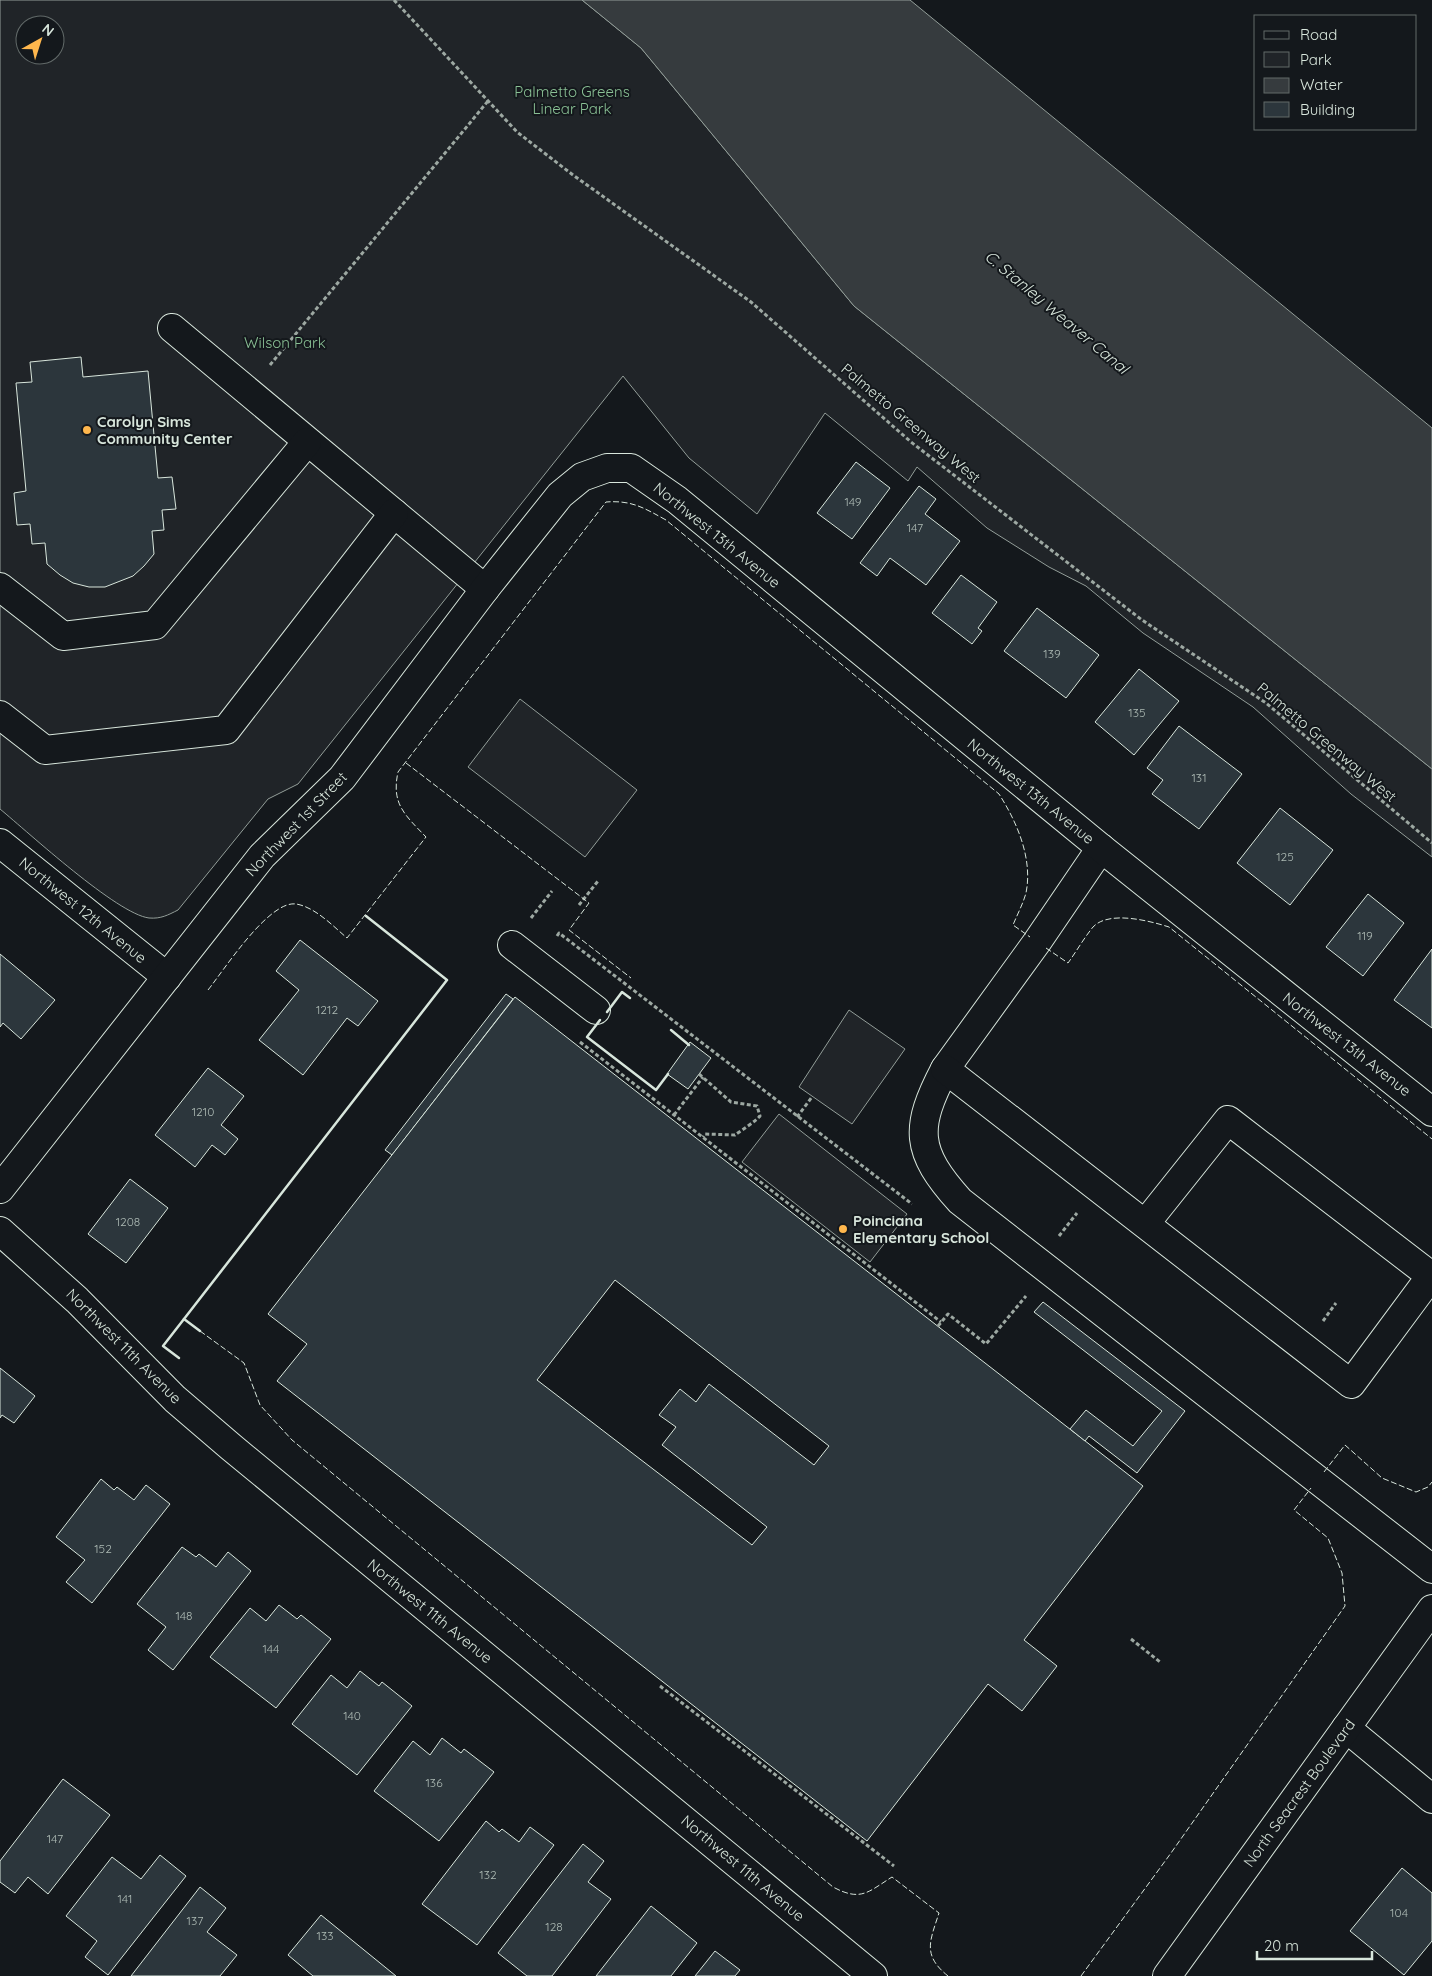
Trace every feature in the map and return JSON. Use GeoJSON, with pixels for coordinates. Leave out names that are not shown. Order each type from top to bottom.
{"type":"FeatureCollection","features":[{"type":"Feature","properties":{"kind":"street"},"geometry":{"type":"LineString","coordinates":[[172,328],[485,589]]}},
{"type":"Feature","properties":{"kind":"street"},"geometry":{"type":"LineString","coordinates":[[0,587],[63,636],[155,625],[307,442]]}},
{"type":"Feature","properties":{"kind":"street","name":"Northwest 1st Street"},"geometry":{"type":"LineString","coordinates":[[0,1189],[262,856],[342,778],[485,589],[560,495],[582,477],[607,468],[631,468]]}},
{"type":"Feature","properties":{"kind":"street","name":"Northwest 13th Avenue"},"geometry":{"type":"LineString","coordinates":[[631,468],[677,500],[1100,848],[1432,1112]]}},
{"type":"Feature","properties":{"kind":"street"},"geometry":{"type":"LineString","coordinates":[[0,715],[45,750],[226,730],[394,513]]}},
{"type":"Feature","properties":{"kind":"street","name":"Northwest 12th Avenue"},"geometry":{"type":"LineString","coordinates":[[0,843],[167,977]]}},
{"type":"Feature","properties":{"kind":"street"},"geometry":{"type":"LineString","coordinates":[[1100,848],[1037,942],[945,1069],[933,1092],[923,1124],[924,1144],[937,1176],[960,1201],[1432,1569]]}},
{"type":"Feature","properties":{"kind":"street"},"geometry":{"type":"LineString","coordinates":[[512,945],[596,1010]]}},
{"type":"Feature","properties":{"kind":"street"},"geometry":{"type":"LineString","coordinates":[[945,1069],[1351,1384],[1431,1276],[1228,1120],[1145,1224]]}},
{"type":"Feature","properties":{"kind":"street","name":"Northwest 11th Avenue"},"geometry":{"type":"LineString","coordinates":[[0,1231],[77,1300],[175,1399],[231,1447],[873,1976]]}},
{"type":"Feature","properties":{"kind":"street","name":"North Seacrest Boulevard"},"geometry":{"type":"LineString","coordinates":[[1167,1976],[1432,1610]]}},
{"type":"Feature","properties":{"kind":"street"},"geometry":{"type":"LineString","coordinates":[[1346,1728],[1432,1799]]}},
{"type":"Feature","properties":{"kind":"path","name":"Palmetto Greenway West"},"geometry":{"type":"LineString","coordinates":[[394,0],[517,132],[573,175],[751,302],[911,442],[1134,614],[1266,703],[1432,843]]}},
{"type":"Feature","properties":{"kind":"path"},"geometry":{"type":"LineString","coordinates":[[255,398],[267,369],[488,101]]}},
{"type":"Feature","properties":{"kind":"path"},"geometry":{"type":"LineString","coordinates":[[579,905],[598,881]]}},
{"type":"Feature","properties":{"kind":"path"},"geometry":{"type":"LineString","coordinates":[[530,919],[552,891]]}},
{"type":"Feature","properties":{"kind":"path"},"geometry":{"type":"LineString","coordinates":[[556,939],[558,934],[912,1204]]}},
{"type":"Feature","properties":{"kind":"path"},"geometry":{"type":"LineString","coordinates":[[575,1038],[941,1322]]}},
{"type":"Feature","properties":{"kind":"path"},"geometry":{"type":"LineString","coordinates":[[699,1074],[731,1102],[757,1106],[760,1116],[735,1135],[713,1133],[705,1134],[702,1137]]}},
{"type":"Feature","properties":{"kind":"path"},"geometry":{"type":"LineString","coordinates":[[674,1115],[703,1077]]}},
{"type":"Feature","properties":{"kind":"path"},"geometry":{"type":"LineString","coordinates":[[797,1117],[812,1097]]}},
{"type":"Feature","properties":{"kind":"path"},"geometry":{"type":"LineString","coordinates":[[938,1326],[948,1314],[986,1344],[1026,1296]]}},
{"type":"Feature","properties":{"kind":"path"},"geometry":{"type":"LineString","coordinates":[[1318,1327],[1336,1304]]}},
{"type":"Feature","properties":{"kind":"path"},"geometry":{"type":"LineString","coordinates":[[1131,1639],[1160,1662]]}},
{"type":"Feature","properties":{"kind":"path"},"geometry":{"type":"LineString","coordinates":[[660,1686],[894,1866]]}},
{"type":"Feature","properties":{"kind":"green space","name":"Wilson Park"},"geometry":{"type":"Polygon","coordinates":[[[0,0],[582,0],[641,48],[854,306],[1432,769],[1432,857],[1351,794],[1253,707],[1143,633],[1086,586],[1049,567],[987,528],[917,467],[908,481],[825,413],[757,514],[689,458],[623,376],[298,784],[268,799],[178,910],[157,918],[149,918],[135,913],[116,903],[95,888],[0,809],[0,0]]]}},
{"type":"Feature","properties":{"kind":"green space"},"geometry":{"type":"Polygon","coordinates":[[[520,699],[637,790],[585,857],[468,767],[520,699]]]}},
{"type":"Feature","properties":{"kind":"green space"},"geometry":{"type":"Polygon","coordinates":[[[849,1010],[905,1049],[852,1124],[799,1087],[849,1010]]]}},
{"type":"Feature","properties":{"kind":"green space"},"geometry":{"type":"Polygon","coordinates":[[[779,1114],[907,1214],[870,1262],[742,1162],[779,1114]]]}},
{"type":"Feature","properties":{"kind":"water","name":"C. Stanley Weaver Canal"},"geometry":{"type":"Polygon","coordinates":[[[582,0],[910,0],[1432,428],[1432,769],[854,306],[641,48],[582,0]]]}},
{"type":"Feature","properties":{"kind":"building","name":"Carolyn Sims Community Center"},"geometry":{"type":"Polygon","coordinates":[[[81,357],[83,377],[148,371],[158,478],[172,477],[176,509],[162,510],[164,530],[152,531],[154,554],[144,566],[133,576],[105,587],[89,587],[73,583],[60,575],[47,564],[45,543],[32,544],[30,524],[17,525],[14,493],[26,491],[16,383],[32,382],[30,362],[81,357]]]}},
{"type":"Feature","properties":{"kind":"building"},"geometry":{"type":"Polygon","coordinates":[[[856,462],[890,488],[852,539],[817,513],[856,462]]]}},
{"type":"Feature","properties":{"kind":"building"},"geometry":{"type":"Polygon","coordinates":[[[919,486],[936,499],[925,514],[960,541],[926,585],[890,558],[877,576],[860,563],[919,486]]]}},
{"type":"Feature","properties":{"kind":"building"},"geometry":{"type":"Polygon","coordinates":[[[961,575],[997,602],[978,628],[982,631],[972,644],[932,613],[961,575]]]}},
{"type":"Feature","properties":{"kind":"building"},"geometry":{"type":"Polygon","coordinates":[[[1037,608],[1099,655],[1066,698],[1004,651],[1037,608]]]}},
{"type":"Feature","properties":{"kind":"building"},"geometry":{"type":"Polygon","coordinates":[[[1139,669],[1179,701],[1134,755],[1095,722],[1139,669]]]}},
{"type":"Feature","properties":{"kind":"building"},"geometry":{"type":"Polygon","coordinates":[[[1179,726],[1242,774],[1199,829],[1152,794],[1163,780],[1147,768],[1179,726]]]}},
{"type":"Feature","properties":{"kind":"building"},"geometry":{"type":"Polygon","coordinates":[[[1280,808],[1333,850],[1290,905],[1237,863],[1280,808]]]}},
{"type":"Feature","properties":{"kind":"building"},"geometry":{"type":"Polygon","coordinates":[[[1368,894],[1404,923],[1363,976],[1326,947],[1368,894]]]}},
{"type":"Feature","properties":{"kind":"building"},"geometry":{"type":"Polygon","coordinates":[[[300,940],[378,1001],[358,1026],[347,1018],[303,1075],[259,1040],[299,990],[276,971],[300,940]]]}},
{"type":"Feature","properties":{"kind":"building"},"geometry":{"type":"Polygon","coordinates":[[[1432,949],[1432,1028],[1394,1000],[1432,949]]]}},
{"type":"Feature","properties":{"kind":"building"},"geometry":{"type":"Polygon","coordinates":[[[0,954],[55,1000],[21,1039],[3,1023],[0,1027],[0,954]]]}},
{"type":"Feature","properties":{"kind":"building"},"geometry":{"type":"Polygon","coordinates":[[[506,994],[513,999],[392,1155],[385,1150],[506,994]]]}},
{"type":"Feature","properties":{"kind":"building"},"geometry":{"type":"Polygon","coordinates":[[[515,997],[1143,1486],[1024,1640],[1057,1666],[1022,1711],[988,1684],[867,1841],[277,1381],[307,1344],[268,1314],[515,997]],[[615,1280],[537,1380],[752,1545],[767,1527],[662,1445],[676,1427],[659,1415],[680,1389],[696,1402],[709,1384],[814,1465],[829,1446],[615,1280]]]}},
{"type":"Feature","properties":{"kind":"building"},"geometry":{"type":"Polygon","coordinates":[[[690,1042],[711,1058],[688,1089],[667,1074],[690,1042]]]}},
{"type":"Feature","properties":{"kind":"building"},"geometry":{"type":"Polygon","coordinates":[[[208,1068],[244,1096],[221,1125],[238,1139],[225,1155],[212,1145],[195,1167],[155,1135],[208,1068]]]}},
{"type":"Feature","properties":{"kind":"building"},"geometry":{"type":"Polygon","coordinates":[[[130,1179],[168,1208],[126,1263],[88,1234],[130,1179]]]}},
{"type":"Feature","properties":{"kind":"building"},"geometry":{"type":"Polygon","coordinates":[[[1043,1302],[1185,1411],[1137,1473],[1089,1436],[1085,1441],[1070,1429],[1086,1410],[1133,1446],[1162,1411],[1034,1312],[1043,1302]]]}},
{"type":"Feature","properties":{"kind":"building"},"geometry":{"type":"Polygon","coordinates":[[[0,1368],[35,1396],[14,1423],[2,1415],[0,1418],[0,1368]]]}},
{"type":"Feature","properties":{"kind":"building"},"geometry":{"type":"Polygon","coordinates":[[[101,1479],[114,1490],[117,1487],[134,1500],[146,1485],[170,1504],[92,1603],[66,1582],[85,1560],[56,1537],[101,1479]]]}},
{"type":"Feature","properties":{"kind":"building"},"geometry":{"type":"Polygon","coordinates":[[[182,1547],[196,1557],[199,1554],[216,1567],[228,1552],[251,1571],[173,1670],[148,1650],[166,1627],[137,1604],[182,1547]]]}},
{"type":"Feature","properties":{"kind":"building"},"geometry":{"type":"Polygon","coordinates":[[[279,1605],[297,1619],[301,1615],[331,1639],[276,1708],[210,1657],[250,1608],[266,1621],[279,1605]]]}},
{"type":"Feature","properties":{"kind":"building"},"geometry":{"type":"Polygon","coordinates":[[[360,1671],[379,1686],[382,1682],[412,1706],[357,1775],[292,1724],[331,1675],[347,1688],[360,1671]]]}},
{"type":"Feature","properties":{"kind":"building"},"geometry":{"type":"Polygon","coordinates":[[[442,1738],[461,1753],[464,1749],[494,1772],[439,1841],[374,1791],[413,1741],[430,1755],[442,1738]]]}},
{"type":"Feature","properties":{"kind":"building"},"geometry":{"type":"Polygon","coordinates":[[[63,1779],[110,1815],[48,1894],[28,1877],[15,1893],[0,1882],[0,1861],[63,1779]]]}},
{"type":"Feature","properties":{"kind":"building"},"geometry":{"type":"Polygon","coordinates":[[[486,1821],[499,1832],[502,1829],[519,1842],[530,1827],[554,1845],[477,1945],[422,1904],[486,1821]]]}},
{"type":"Feature","properties":{"kind":"building"},"geometry":{"type":"Polygon","coordinates":[[[583,1844],[604,1861],[588,1882],[611,1899],[552,1976],[527,1976],[498,1953],[583,1844]]]}},
{"type":"Feature","properties":{"kind":"building"},"geometry":{"type":"Polygon","coordinates":[[[160,1855],[186,1876],[108,1975],[85,1957],[97,1941],[66,1916],[112,1857],[141,1879],[160,1855]]]}},
{"type":"Feature","properties":{"kind":"building"},"geometry":{"type":"Polygon","coordinates":[[[1402,1868],[1432,1893],[1432,1941],[1404,1975],[1350,1931],[1402,1868]]]}},
{"type":"Feature","properties":{"kind":"building"},"geometry":{"type":"Polygon","coordinates":[[[200,1887],[226,1908],[207,1932],[237,1955],[220,1976],[131,1976],[200,1887]]]}},
{"type":"Feature","properties":{"kind":"building"},"geometry":{"type":"Polygon","coordinates":[[[651,1906],[697,1943],[671,1976],[596,1976],[651,1906]]]}},
{"type":"Feature","properties":{"kind":"building"},"geometry":{"type":"Polygon","coordinates":[[[321,1915],[396,1976],[313,1976],[288,1955],[321,1915]]]}},
{"type":"Feature","properties":{"kind":"building"},"geometry":{"type":"Polygon","coordinates":[[[715,1951],[740,1970],[735,1976],[695,1976],[715,1951]]]}},
{"type":"Feature","properties":{"kind":"fence"},"geometry":{"type":"LineString","coordinates":[[208,990],[248,938],[273,913],[285,906],[296,904],[310,909],[347,938],[426,837],[406,815],[398,801],[396,793],[398,772],[606,502],[631,504],[666,520],[999,794],[1012,817],[1022,841],[1027,867],[1026,893],[1013,925],[1030,937]]}},
{"type":"Feature","properties":{"kind":"fence"},"geometry":{"type":"LineString","coordinates":[[406,763],[589,903],[569,930],[631,978]]}},
{"type":"Feature","properties":{"kind":"fence"},"geometry":{"type":"LineString","coordinates":[[1046,948],[1068,963],[1093,927],[1100,922],[1109,919],[1130,918],[1169,927],[1432,1139]]}},
{"type":"Feature","properties":{"kind":"fence"},"geometry":{"type":"LineString","coordinates":[[200,1331],[244,1363],[260,1405],[292,1440],[833,1887],[851,1894],[864,1893],[892,1877],[939,1913],[930,1947],[934,1961],[948,1976]]}},
{"type":"Feature","properties":{"kind":"fence"},"geometry":{"type":"LineString","coordinates":[[1324,1472],[1345,1445],[1382,1478],[1416,1492],[1428,1487],[1432,1482]]}},
{"type":"Feature","properties":{"kind":"fence"},"geometry":{"type":"LineString","coordinates":[[1081,1976],[1171,1853],[1345,1606],[1342,1573],[1328,1538],[1294,1510],[1311,1488]]}},
{"type":"Feature","properties":{"kind":"wall"},"geometry":{"type":"LineString","coordinates":[[200,1331],[184,1319],[447,980],[366,916]]}},
{"type":"Feature","properties":{"kind":"wall"},"geometry":{"type":"LineString","coordinates":[[607,1012],[622,992],[630,998]]}},
{"type":"Feature","properties":{"kind":"wall"},"geometry":{"type":"LineString","coordinates":[[600,1020],[587,1037],[656,1090],[668,1074]]}},
{"type":"Feature","properties":{"kind":"wall"},"geometry":{"type":"LineString","coordinates":[[671,1030],[689,1045]]}},
{"type":"Feature","properties":{"kind":"wall"},"geometry":{"type":"LineString","coordinates":[[179,1358],[163,1346],[184,1319]]}},
{"type":"Feature","properties":{"kind":"place","name":"Carolyn Sims Community Center"},"geometry":{"type":"Point","coordinates":[87,430]}},
{"type":"Feature","properties":{"kind":"place","name":"Poinciana Elementary School"},"geometry":{"type":"Point","coordinates":[843,1229]}},
{"type":"Feature","properties":{"kind":"park label","name":"Palmetto Greens Linear Park"},"geometry":{"type":"Point","coordinates":[572,100]}}]}
